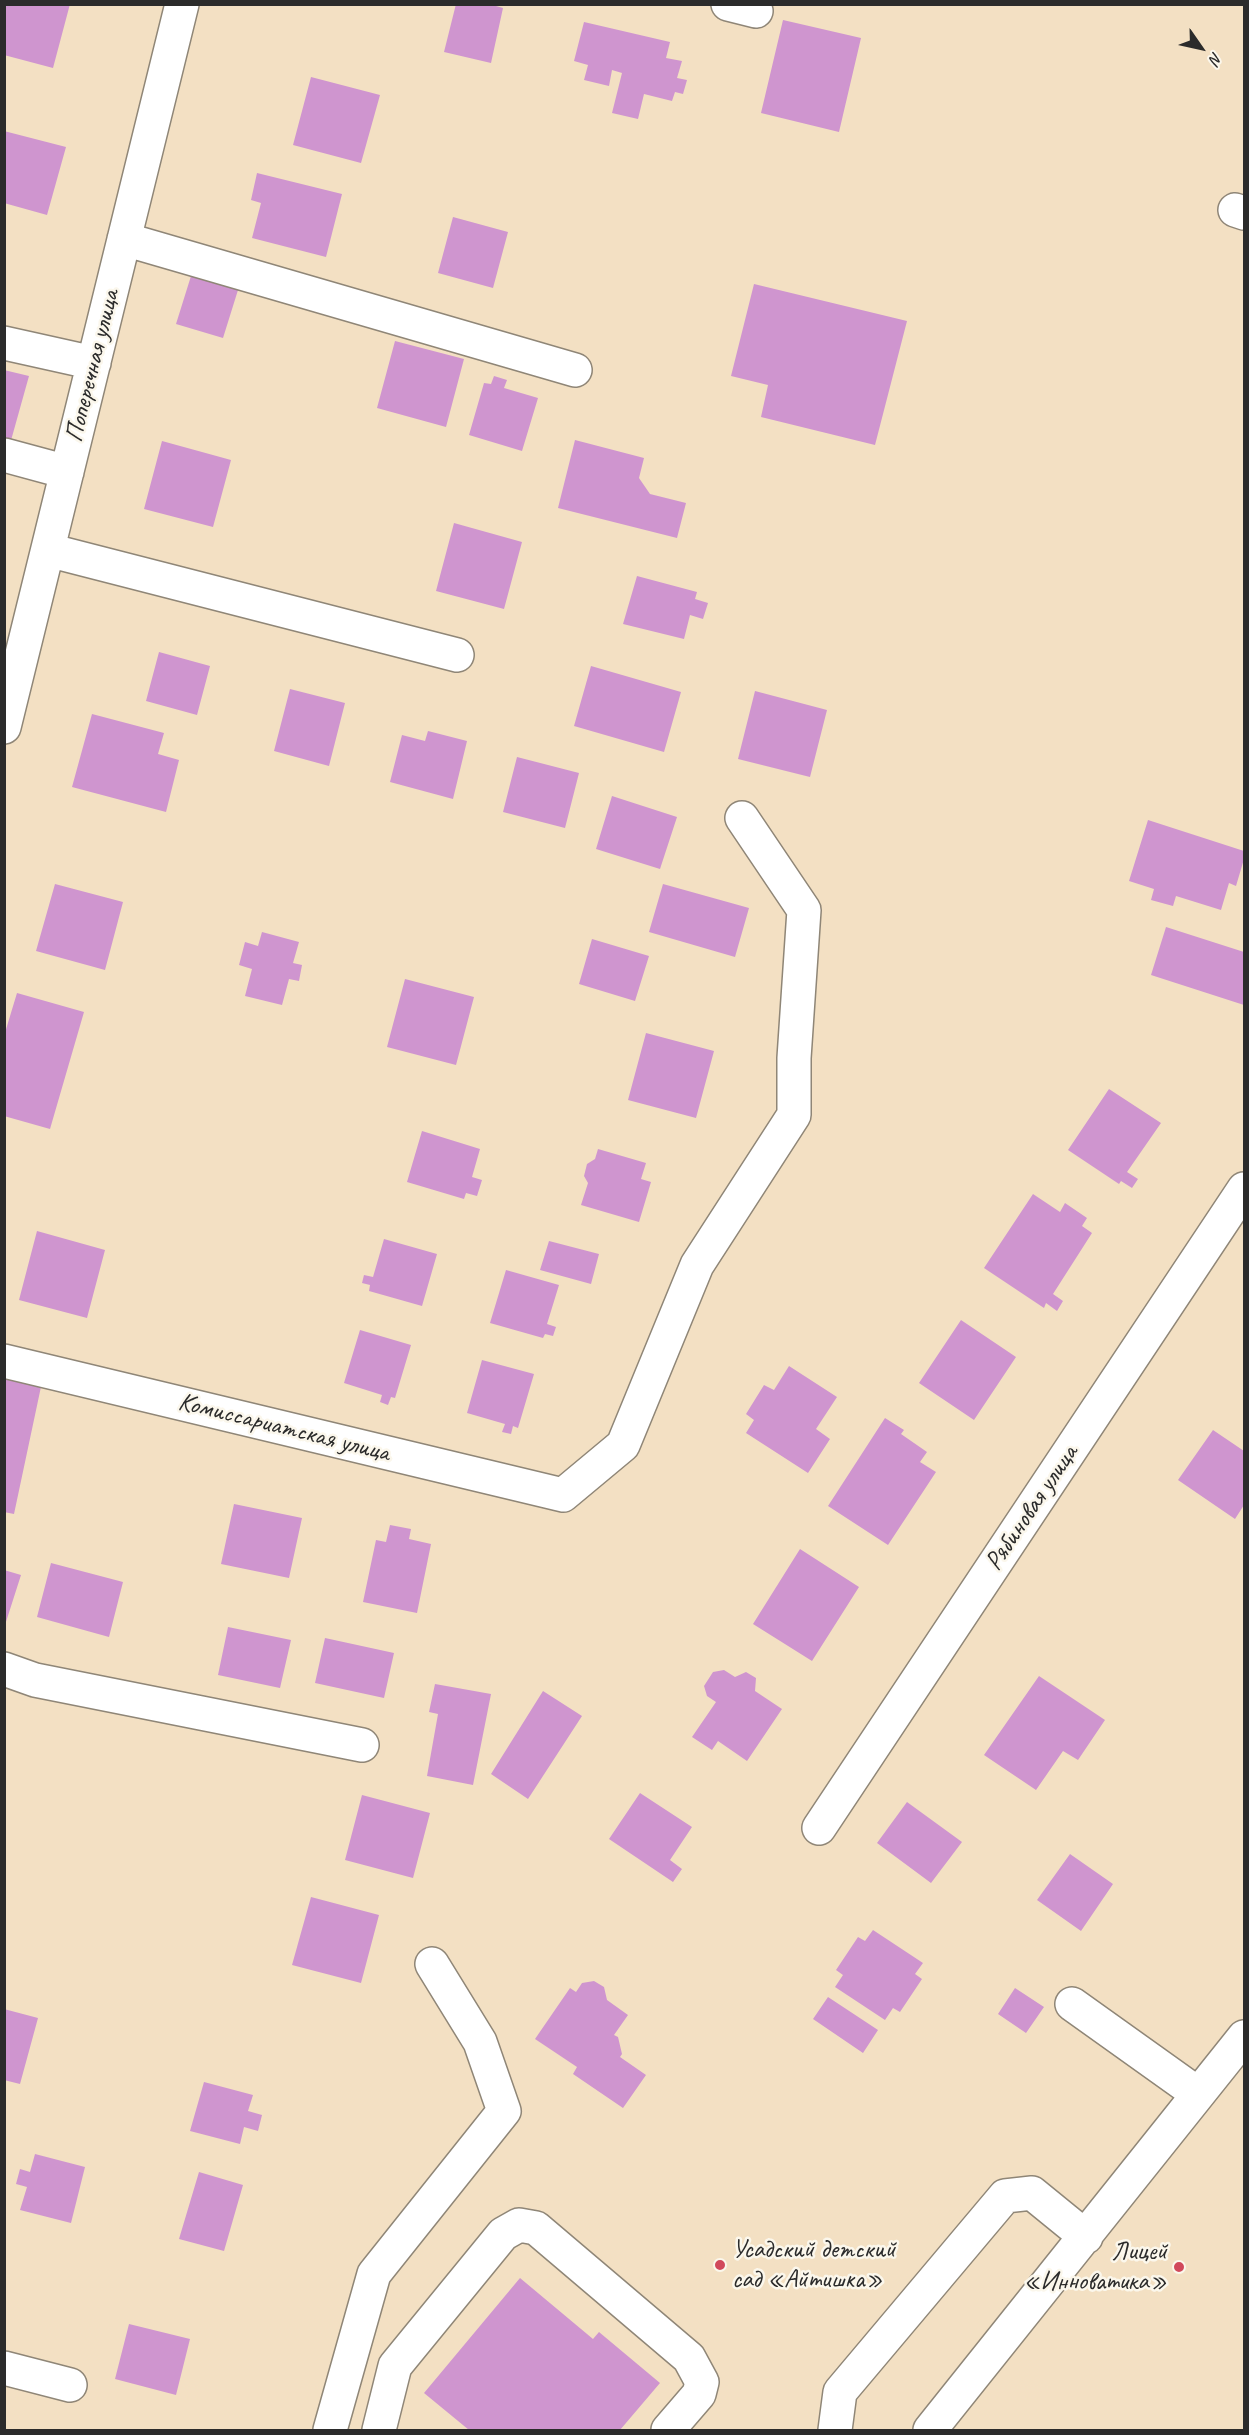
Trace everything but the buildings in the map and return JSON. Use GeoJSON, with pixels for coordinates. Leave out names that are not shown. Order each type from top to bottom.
{"type":"FeatureCollection","features":[{"type":"Feature","properties":{"kind":"street","name":"Поперечная улица"},"geometry":{"type":"LineString","coordinates":[[4,727],[182,4]]}},
{"type":"Feature","properties":{"kind":"street"},"geometry":{"type":"LineString","coordinates":[[124,239],[575,370]]}},
{"type":"Feature","properties":{"kind":"street"},"geometry":{"type":"LineString","coordinates":[[4,344],[94,363]]}},
{"type":"Feature","properties":{"kind":"street"},"geometry":{"type":"LineString","coordinates":[[4,455],[67,471]]}},
{"type":"Feature","properties":{"kind":"street"},"geometry":{"type":"LineString","coordinates":[[48,550],[457,655]]}},
{"type":"Feature","properties":{"kind":"street","name":"Комиссариатская улица"},"geometry":{"type":"LineString","coordinates":[[4,1361],[563,1495],[623,1445],[697,1265],[794,1115],[794,1058],[804,910],[742,818]]}},
{"type":"Feature","properties":{"kind":"street","name":"Рябиновая улица"},"geometry":{"type":"LineString","coordinates":[[819,1828],[1245,1189]]}},
{"type":"Feature","properties":{"kind":"street"},"geometry":{"type":"LineString","coordinates":[[4,1669],[34,1680],[362,1744]]}},
{"type":"Feature","properties":{"kind":"street"},"geometry":{"type":"LineString","coordinates":[[330,2430],[375,2274],[504,2110],[480,2042],[432,1964]]}},
{"type":"Feature","properties":{"kind":"street"},"geometry":{"type":"LineString","coordinates":[[1072,2004],[1198,2094]]}},
{"type":"Feature","properties":{"kind":"street"},"geometry":{"type":"LineString","coordinates":[[930,2430],[1245,2037]]}},
{"type":"Feature","properties":{"kind":"street"},"geometry":{"type":"LineString","coordinates":[[835,2430],[840,2392],[1005,2196],[1032,2193],[1086,2236]]}},
{"type":"Feature","properties":{"kind":"street"},"geometry":{"type":"LineString","coordinates":[[379,2430],[395,2366],[503,2234],[519,2225],[536,2228],[689,2358],[702,2382],[699,2394],[668,2430]]}},
{"type":"Feature","properties":{"kind":"street"},"geometry":{"type":"LineString","coordinates":[[4,2368],[70,2385]]}},
{"type":"Feature","properties":{"kind":"place","name":"Усадский детский сад «Айтишка»"},"geometry":{"type":"Point","coordinates":[720,2265]}},
{"type":"Feature","properties":{"kind":"place","name":"Лицей «Инноватика»"},"geometry":{"type":"Point","coordinates":[1179,2267]}}]}
